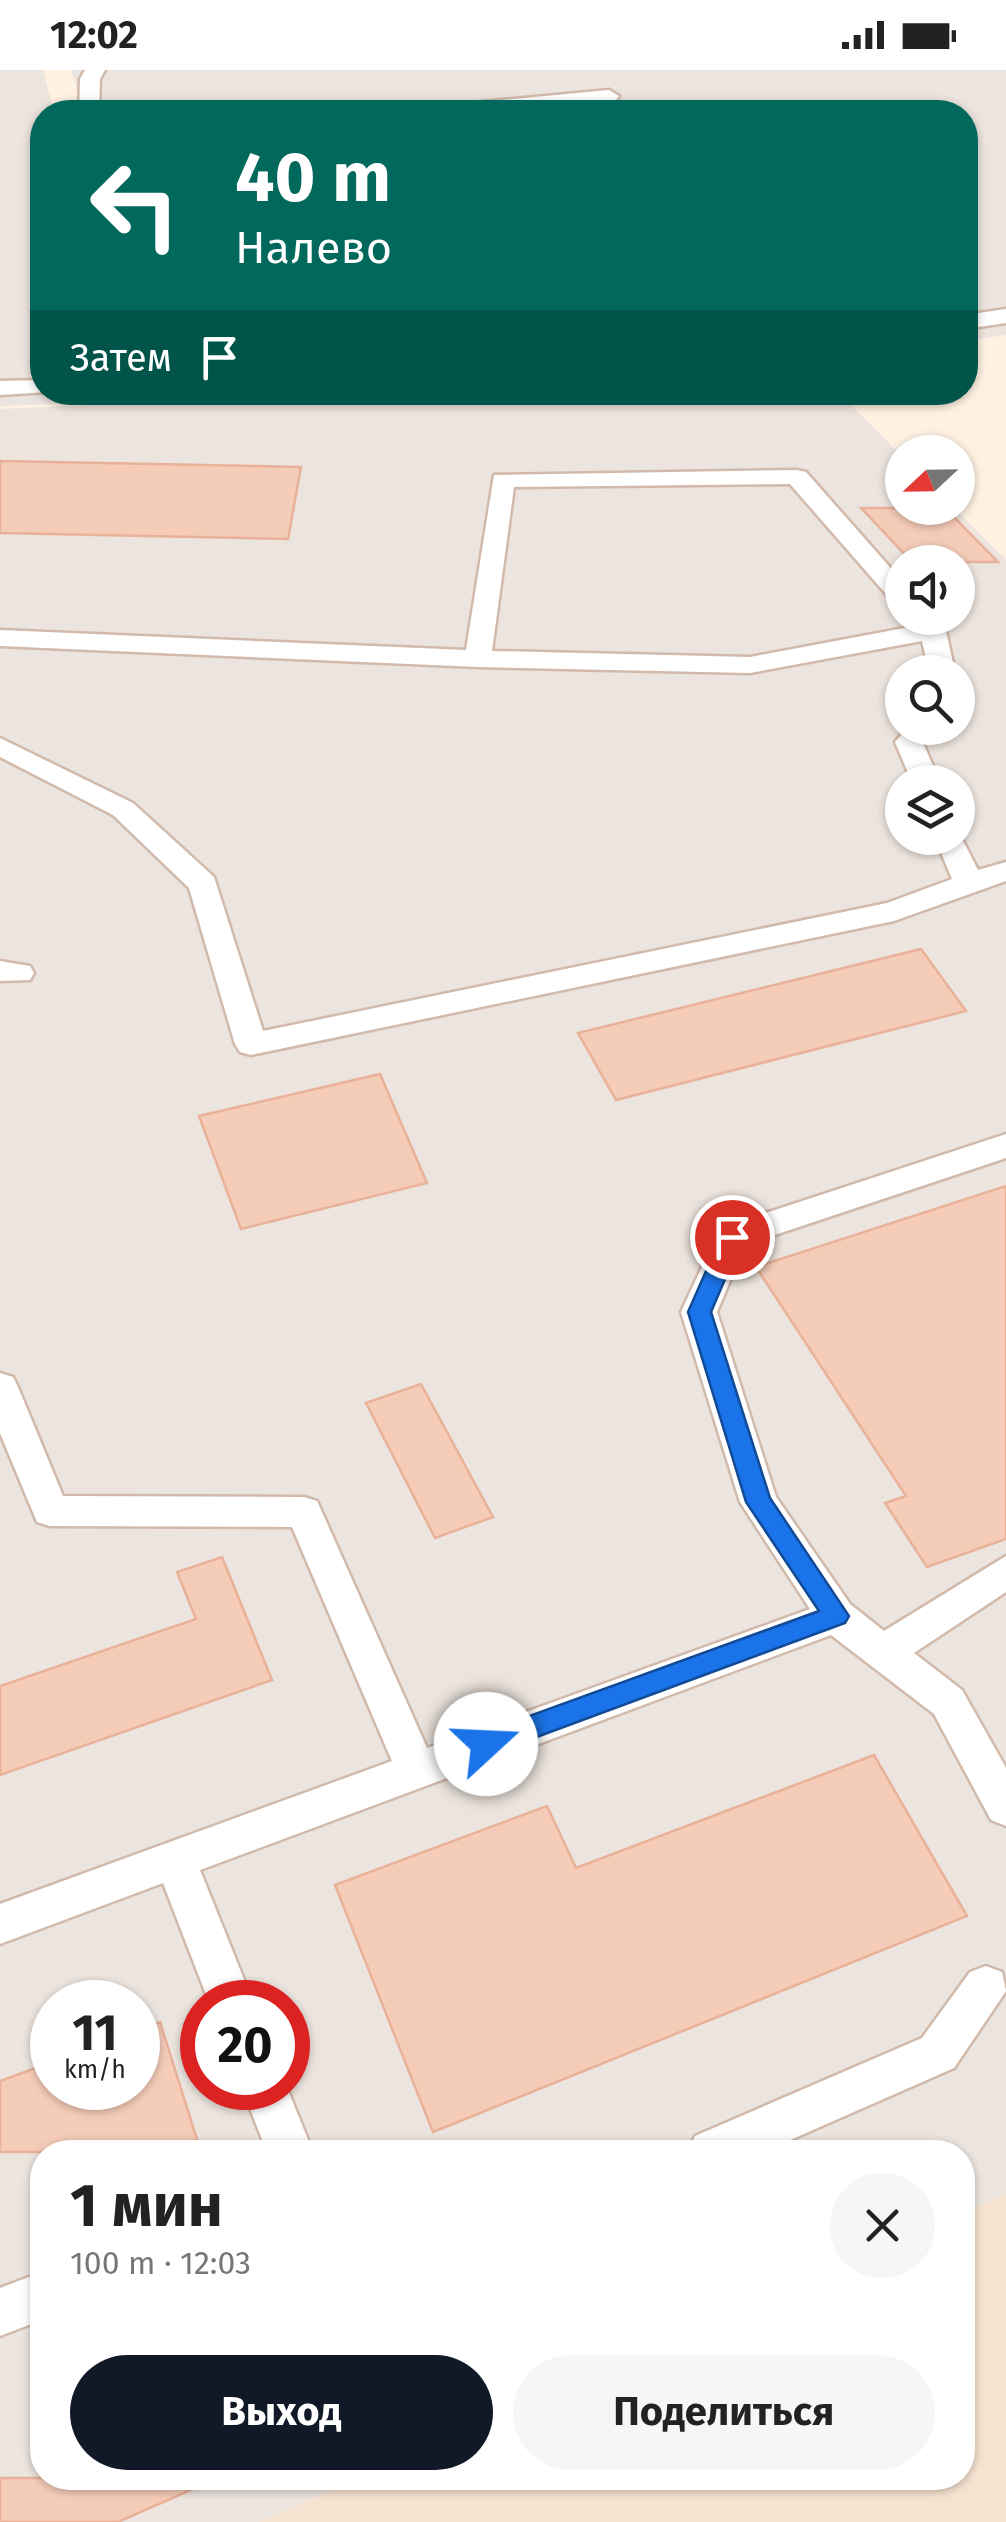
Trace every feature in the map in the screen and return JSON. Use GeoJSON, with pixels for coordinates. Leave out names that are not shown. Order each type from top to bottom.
{"type":"FeatureCollection","features":[{"type":"Feature","properties":{"kind":"lane"},"geometry":{"type":"LineString","coordinates":[[89,100],[90,80],[95,70]]}},
{"type":"Feature","properties":{"kind":"lane"},"geometry":{"type":"LineString","coordinates":[[567,100],[609,96]]}},
{"type":"Feature","properties":{"kind":"lane"},"geometry":{"type":"LineString","coordinates":[[978,320],[1006,316]]}},
{"type":"Feature","properties":{"kind":"lane"},"geometry":{"type":"LineString","coordinates":[[0,388],[30,387]]}},
{"type":"Feature","properties":{"kind":"lane"},"geometry":{"type":"LineString","coordinates":[[478,659],[502,480],[797,478],[885,577]]}},
{"type":"Feature","properties":{"kind":"lane"},"geometry":{"type":"LineString","coordinates":[[0,638],[478,659],[750,665],[885,634]]}},
{"type":"Feature","properties":{"kind":"lane"},"geometry":{"type":"LineString","coordinates":[[0,746],[123,809],[203,884],[251,1044],[894,911],[1006,872]]}},
{"type":"Feature","properties":{"kind":"lane"},"geometry":{"type":"LineString","coordinates":[[957,855],[969,883]]}},
{"type":"Feature","properties":{"kind":"lane"},"geometry":{"type":"LineString","coordinates":[[1006,1146],[732,1237],[700,1312],[758,1502],[836,1616],[948,1702],[1006,1807]]}},
{"type":"Feature","properties":{"kind":"lane"},"geometry":{"type":"LineString","coordinates":[[0,1387],[50,1511],[304,1512],[416,1769]]}},
{"type":"Feature","properties":{"kind":"lane"},"geometry":{"type":"LineString","coordinates":[[884,1652],[1006,1572]]}},
{"type":"Feature","properties":{"kind":"lane"},"geometry":{"type":"LineString","coordinates":[[0,1924],[836,1616]]}},
{"type":"Feature","properties":{"kind":"lane"},"geometry":{"type":"LineString","coordinates":[[174,1857],[223,1980]]}},
{"type":"Feature","properties":{"kind":"lane"},"geometry":{"type":"LineString","coordinates":[[739,2140],[938,2053],[986,1987]]}},
{"type":"Feature","properties":{"kind":"lane"},"geometry":{"type":"LineString","coordinates":[[274,2110],[285,2140]]}},
{"type":"Feature","properties":{"kind":"lane"},"geometry":{"type":"LineString","coordinates":[[0,2312],[30,2301]]}},
{"type":"Feature","properties":{"kind":"shaded area"},"geometry":{"type":"Polygon","coordinates":[[[0,70],[43,70],[51,100],[30,100],[30,405],[0,406],[0,70]]]}},
{"type":"Feature","properties":{"kind":"shaded area"},"geometry":{"type":"Polygon","coordinates":[[[71,70],[1006,70],[1006,335],[978,339],[978,100],[81,100],[71,70]]]}},
{"type":"Feature","properties":{"kind":"shaded area"},"geometry":{"type":"Polygon","coordinates":[[[95,405],[851,405],[885,439],[885,525],[971,525],[1006,560],[1006,2193],[975,2207],[975,2140],[30,2140],[30,2490],[333,2490],[258,2522],[0,2522],[0,409],[95,405]]]}},
{"type":"Feature","properties":{"kind":"shaded area"},"geometry":{"type":"Polygon","coordinates":[[[1006,2193],[1006,2522],[258,2522],[333,2490],[975,2490],[975,2207],[1006,2193]]]}},
{"type":"Feature","properties":{"kind":"building"},"geometry":{"type":"Polygon","coordinates":[[[0,461],[301,467],[288,539],[0,533],[0,461]]]}},
{"type":"Feature","properties":{"kind":"building"},"geometry":{"type":"Polygon","coordinates":[[[861,508],[885,508],[885,525],[962,525],[998,562],[975,562],[975,545],[896,545],[861,508]]]}},
{"type":"Feature","properties":{"kind":"building"},"geometry":{"type":"Polygon","coordinates":[[[921,949],[966,1011],[616,1100],[578,1033],[921,949]]]}},
{"type":"Feature","properties":{"kind":"building"},"geometry":{"type":"Polygon","coordinates":[[[380,1074],[427,1183],[241,1229],[199,1116],[380,1074]]]}},
{"type":"Feature","properties":{"kind":"building"},"geometry":{"type":"Polygon","coordinates":[[[1006,1186],[1006,1539],[927,1567],[885,1503],[906,1496],[756,1267],[1006,1186]]]}},
{"type":"Feature","properties":{"kind":"building"},"geometry":{"type":"Polygon","coordinates":[[[421,1384],[493,1517],[435,1538],[366,1403],[421,1384]]]}},
{"type":"Feature","properties":{"kind":"building"},"geometry":{"type":"Polygon","coordinates":[[[222,1557],[272,1680],[0,1775],[0,1686],[196,1619],[177,1572],[222,1557]]]}},
{"type":"Feature","properties":{"kind":"building"},"geometry":{"type":"Polygon","coordinates":[[[874,1755],[967,1916],[433,2132],[335,1885],[547,1806],[576,1868],[874,1755]]]}},
{"type":"Feature","properties":{"kind":"building"},"geometry":{"type":"Polygon","coordinates":[[[160,2022],[180,2085],[180,2110],[188,2110],[197,2140],[30,2140],[30,2152],[0,2152],[0,2081],[30,2070],[30,2110],[160,2110],[160,2022]]]}},
{"type":"Feature","properties":{"kind":"building"},"geometry":{"type":"Polygon","coordinates":[[[0,2478],[30,2478],[30,2490],[191,2490],[118,2522],[0,2522],[0,2478]]]}},
{"type":"Feature","properties":{"kind":"route"},"geometry":{"type":"LineString","coordinates":[[486,1744],[836,1616],[758,1502],[700,1312],[732,1237]]}}]}
